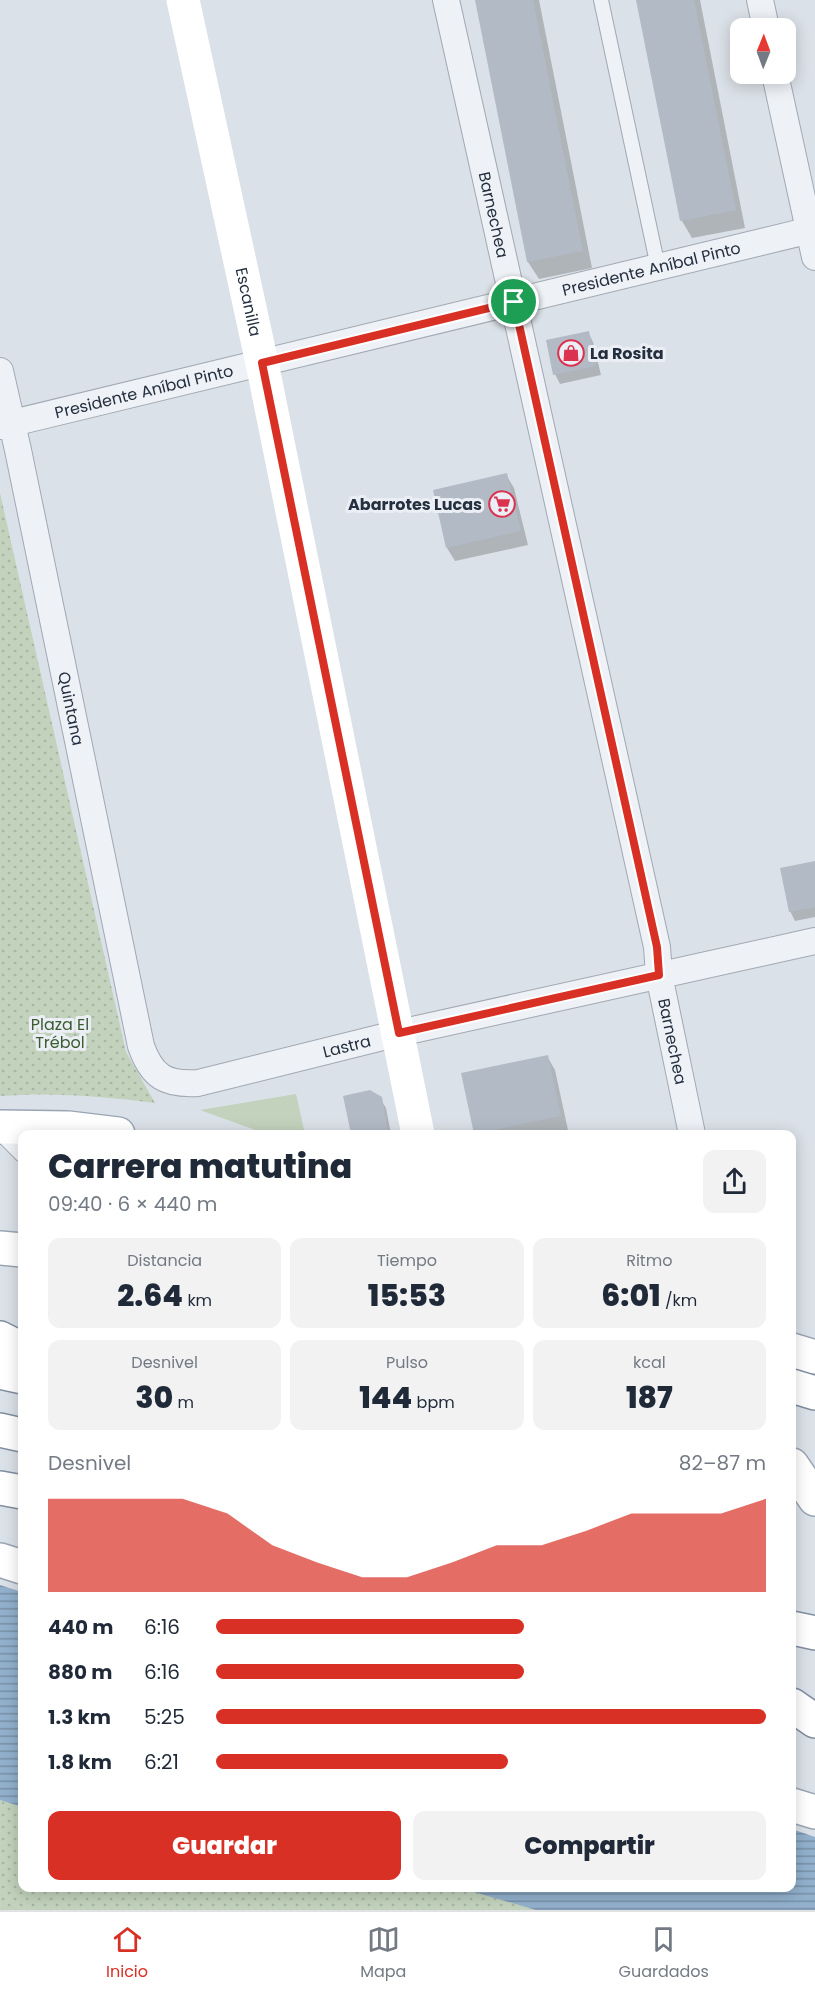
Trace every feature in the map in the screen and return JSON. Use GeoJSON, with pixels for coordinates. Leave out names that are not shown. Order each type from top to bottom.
{"type":"FeatureCollection","features":[{"type":"Feature","properties":{"kind":"main road","name":"Escanilla"},"geometry":{"type":"LineString","coordinates":[[183,0],[262,363],[417,1130]]}},
{"type":"Feature","properties":{"kind":"main road"},"geometry":{"type":"LineString","coordinates":[[0,1127],[85,1130]]}},
{"type":"Feature","properties":{"kind":"main road"},"geometry":{"type":"LineString","coordinates":[[0,1248],[18,1250]]}},
{"type":"Feature","properties":{"kind":"main road"},"geometry":{"type":"LineString","coordinates":[[0,1338],[18,1347]]}},
{"type":"Feature","properties":{"kind":"main road"},"geometry":{"type":"LineString","coordinates":[[796,1351],[815,1358]]}},
{"type":"Feature","properties":{"kind":"main road"},"geometry":{"type":"LineString","coordinates":[[0,1372],[18,1376]]}},
{"type":"Feature","properties":{"kind":"main road"},"geometry":{"type":"LineString","coordinates":[[796,1387],[815,1393]]}},
{"type":"Feature","properties":{"kind":"main road"},"geometry":{"type":"LineString","coordinates":[[0,1430],[18,1433]]}},
{"type":"Feature","properties":{"kind":"main road"},"geometry":{"type":"LineString","coordinates":[[796,1471],[815,1498]]}},
{"type":"Feature","properties":{"kind":"main road"},"geometry":{"type":"LineString","coordinates":[[0,1488],[18,1491]]}},
{"type":"Feature","properties":{"kind":"main road"},"geometry":{"type":"LineString","coordinates":[[0,1560],[18,1566]]}},
{"type":"Feature","properties":{"kind":"main road"},"geometry":{"type":"LineString","coordinates":[[796,1629],[815,1633]]}},
{"type":"Feature","properties":{"kind":"main road"},"geometry":{"type":"LineString","coordinates":[[796,1708],[815,1720]]}},
{"type":"Feature","properties":{"kind":"main road"},"geometry":{"type":"LineString","coordinates":[[796,1806],[815,1812]]}},
{"type":"Feature","properties":{"kind":"street","name":"Barnechea"},"geometry":{"type":"LineString","coordinates":[[446,0],[657,947],[659,975],[691,1130]]}},
{"type":"Feature","properties":{"kind":"street"},"geometry":{"type":"LineString","coordinates":[[760,0],[764,18]]}},
{"type":"Feature","properties":{"kind":"street"},"geometry":{"type":"LineString","coordinates":[[778,84],[812,230],[815,257]]}},
{"type":"Feature","properties":{"kind":"street","name":"Presidente Aníbal Pinto"},"geometry":{"type":"LineString","coordinates":[[6,425],[812,230]]}},
{"type":"Feature","properties":{"kind":"street","name":"Quintana"},"geometry":{"type":"LineString","coordinates":[[0,371],[6,425],[141,1046]]}},
{"type":"Feature","properties":{"kind":"street","name":"Lastra"},"geometry":{"type":"LineString","coordinates":[[141,1046],[157,1074],[177,1084],[198,1083],[399,1033],[815,941]]}},
{"type":"Feature","properties":{"kind":"lane"},"geometry":{"type":"LineString","coordinates":[[602,0],[658,267]]}},
{"type":"Feature","properties":{"kind":"lane"},"geometry":{"type":"LineString","coordinates":[[0,1133],[18,1151]]}},
{"type":"Feature","properties":{"kind":"green space","name":"Plaza El Trébol"},"geometry":{"type":"Polygon","coordinates":[[[0,493],[126,1052],[155,1103],[78,1095],[0,1096],[0,493]]]}},
{"type":"Feature","properties":{"kind":"green space"},"geometry":{"type":"Polygon","coordinates":[[[296,1094],[304,1130],[255,1130],[200,1110],[296,1094]]]}},
{"type":"Feature","properties":{"kind":"green space"},"geometry":{"type":"Polygon","coordinates":[[[0,1800],[18,1806],[18,1892],[796,1891],[815,1910],[0,1910],[0,1800]]]}},
{"type":"Feature","properties":{"kind":"water"},"geometry":{"type":"Polygon","coordinates":[[[0,1585],[18,1591],[18,1806],[0,1800],[0,1585]]]}},
{"type":"Feature","properties":{"kind":"water"},"geometry":{"type":"Polygon","coordinates":[[[796,1830],[815,1837],[815,1910],[536,1910],[474,1892],[796,1892],[796,1830]]]}},
{"type":"Feature","properties":{"kind":"building"},"geometry":{"type":"Polygon","coordinates":[[[475,0],[533,0],[583,251],[527,262],[475,0]]]}},
{"type":"Feature","properties":{"kind":"building"},"geometry":{"type":"Polygon","coordinates":[[[636,0],[694,0],[736,210],[680,221],[636,0]]]}},
{"type":"Feature","properties":{"kind":"building","name":"La Rosita"},"geometry":{"type":"Polygon","coordinates":[[[589,331],[596,366],[553,375],[546,340],[589,331]]]}},
{"type":"Feature","properties":{"kind":"building"},"geometry":{"type":"Polygon","coordinates":[[[507,473],[521,531],[446,548],[433,490],[507,473]]]}},
{"type":"Feature","properties":{"kind":"building"},"geometry":{"type":"Polygon","coordinates":[[[815,861],[815,907],[789,912],[780,868],[815,861]]]}},
{"type":"Feature","properties":{"kind":"building"},"geometry":{"type":"Polygon","coordinates":[[[548,1055],[561,1116],[493,1130],[473,1130],[461,1073],[548,1055]]]}},
{"type":"Feature","properties":{"kind":"building"},"geometry":{"type":"Polygon","coordinates":[[[370,1090],[382,1097],[387,1130],[350,1130],[343,1096],[370,1090]]]}},
{"type":"Feature","properties":{"kind":"place","name":"La Rosita"},"geometry":{"type":"Point","coordinates":[571,353]}},
{"type":"Feature","properties":{"kind":"place","name":"Abarrotes Lucas"},"geometry":{"type":"Point","coordinates":[502,504]}},
{"type":"Feature","properties":{"kind":"route"},"geometry":{"type":"LineString","coordinates":[[514,302],[657,947],[659,975],[399,1033],[262,363],[514,302]]}}]}
